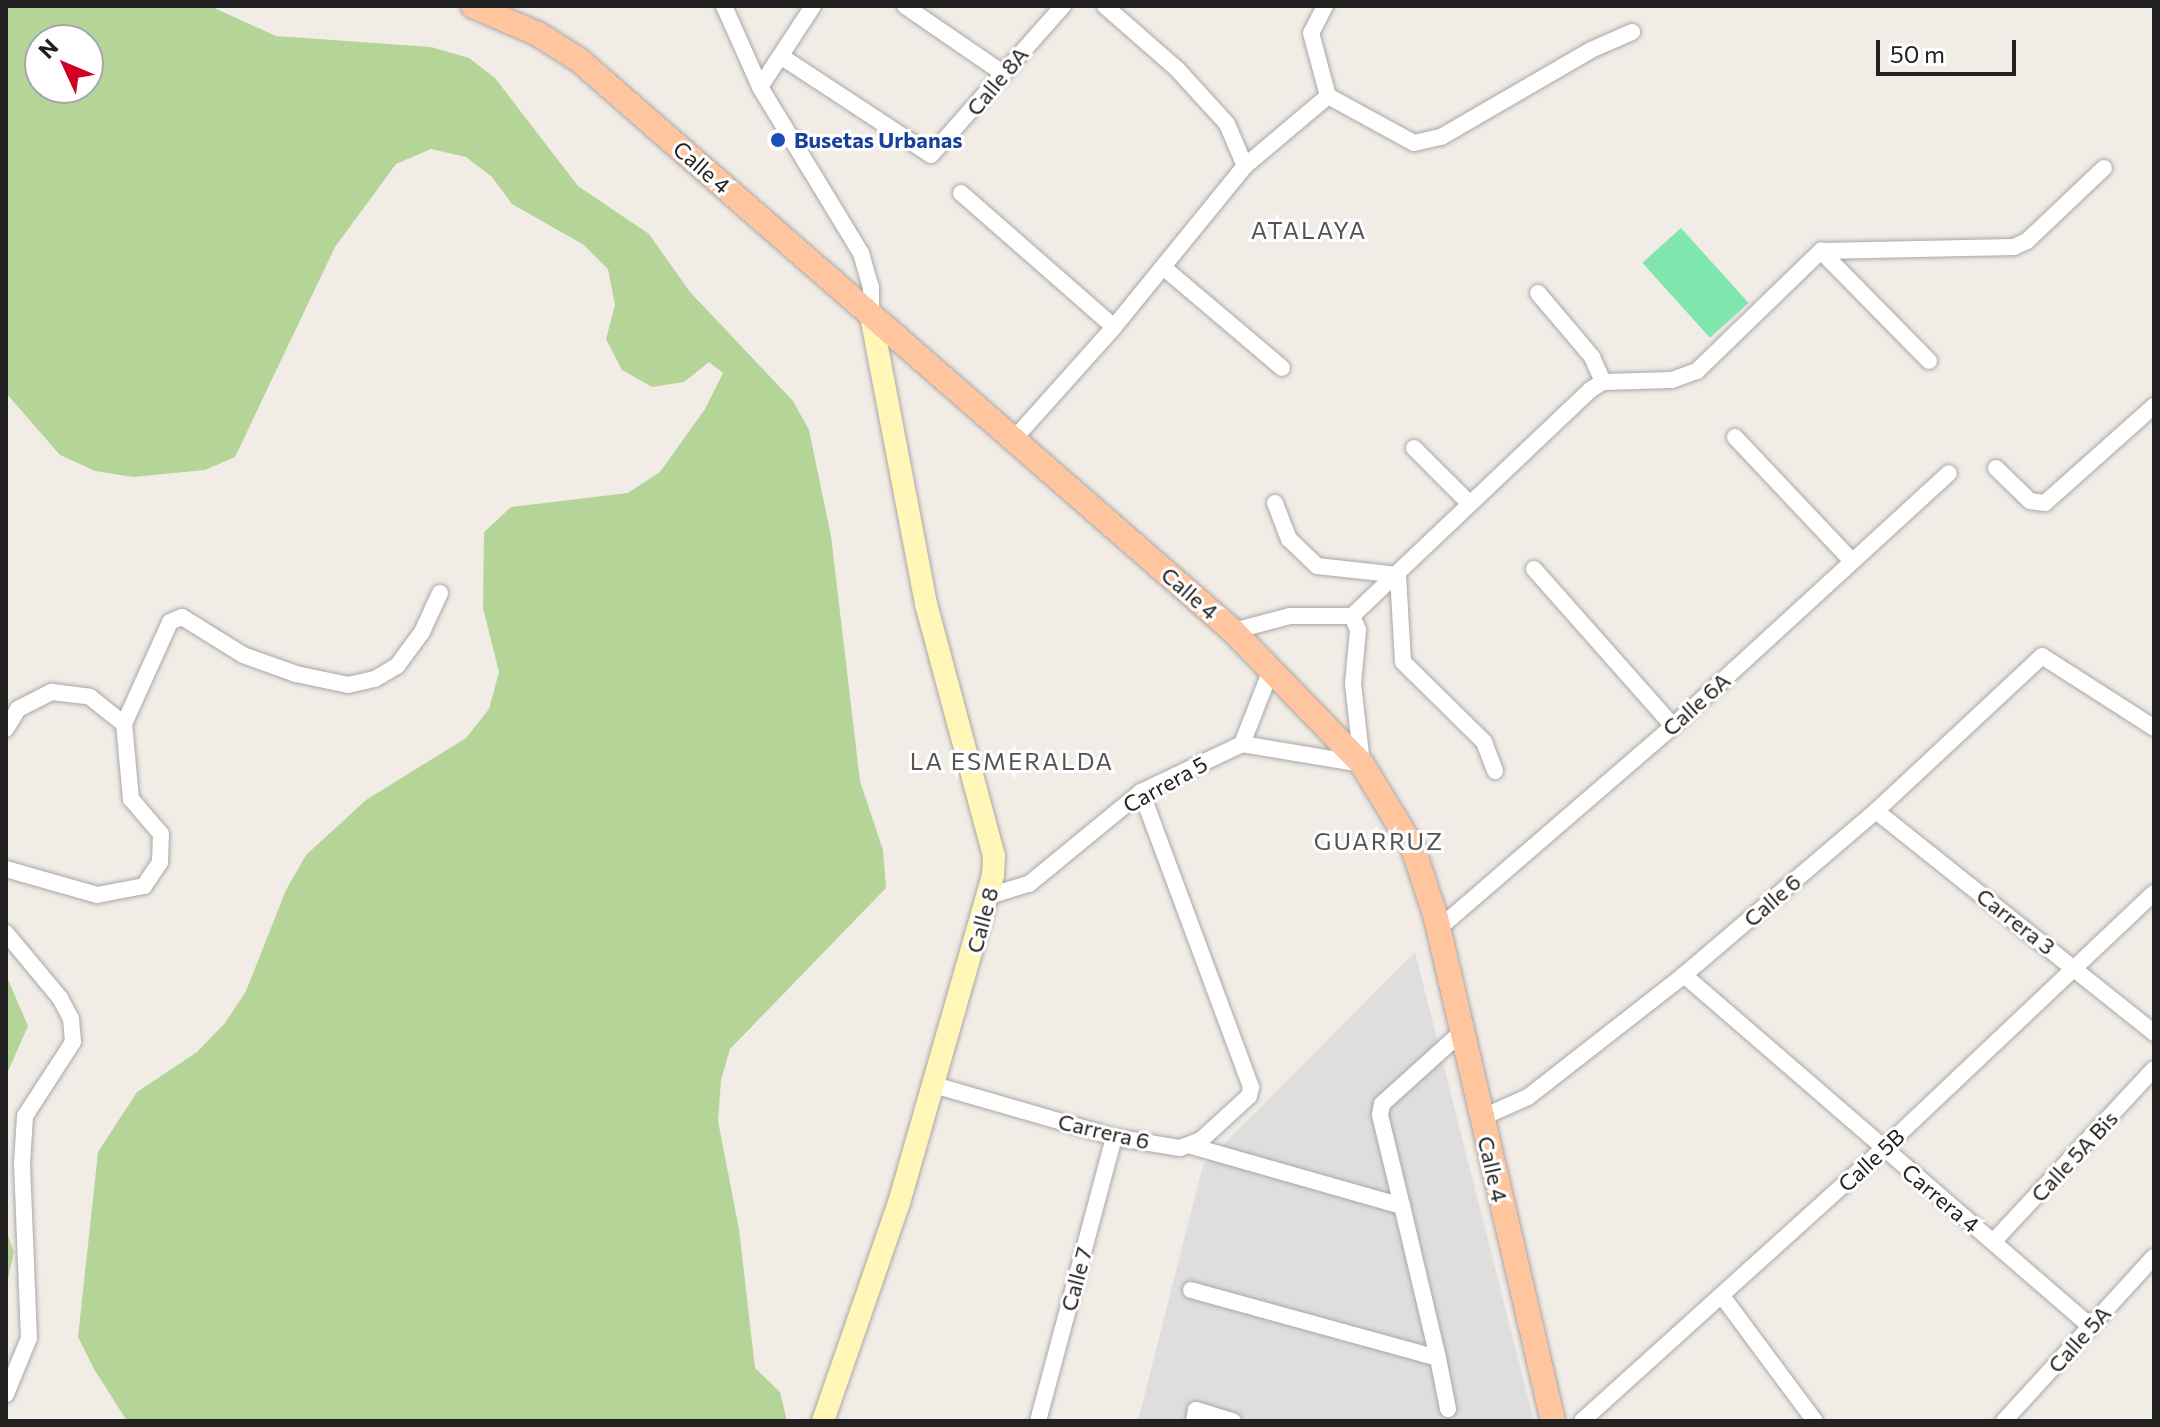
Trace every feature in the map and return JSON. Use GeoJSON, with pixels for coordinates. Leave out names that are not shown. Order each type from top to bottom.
{"type":"FeatureCollection","features":[{"type":"Feature","properties":{"kind":"main road","name":"Calle 4"},"geometry":{"type":"LineString","coordinates":[[473,6],[538,34],[579,60],[1233,631],[1362,764],[1413,848],[1438,929],[1553,1421]]}},
{"type":"Feature","properties":{"kind":"main road","name":"Calle 8"},"geometry":{"type":"LineString","coordinates":[[823,1421],[899,1203],[992,895],[994,856],[926,604],[871,315]]}},
{"type":"Feature","properties":{"kind":"street"},"geometry":{"type":"LineString","coordinates":[[724,6],[760,87],[861,253],[871,287],[871,315]]}},
{"type":"Feature","properties":{"kind":"street"},"geometry":{"type":"LineString","coordinates":[[760,87],[813,6]]}},
{"type":"Feature","properties":{"kind":"street"},"geometry":{"type":"LineString","coordinates":[[905,6],[1001,72]]}},
{"type":"Feature","properties":{"kind":"street","name":"Calle 8A"},"geometry":{"type":"LineString","coordinates":[[782,57],[931,155],[1001,72],[1063,6]]}},
{"type":"Feature","properties":{"kind":"street"},"geometry":{"type":"LineString","coordinates":[[1105,6],[1177,69],[1227,124],[1245,166]]}},
{"type":"Feature","properties":{"kind":"street"},"geometry":{"type":"LineString","coordinates":[[1325,6],[1311,33],[1328,96],[1414,143],[1441,137],[1591,50],[1632,32]]}},
{"type":"Feature","properties":{"kind":"street"},"geometry":{"type":"LineString","coordinates":[[1014,439],[1114,327],[1245,166],[1328,96]]}},
{"type":"Feature","properties":{"kind":"street"},"geometry":{"type":"LineString","coordinates":[[1233,631],[1290,616],[1352,616],[1603,382],[1672,380],[1697,371],[1821,251],[2014,247],[2027,241],[2104,168]]}},
{"type":"Feature","properties":{"kind":"street"},"geometry":{"type":"LineString","coordinates":[[961,193],[1114,327]]}},
{"type":"Feature","properties":{"kind":"street"},"geometry":{"type":"LineString","coordinates":[[1821,251],[1929,361]]}},
{"type":"Feature","properties":{"kind":"street"},"geometry":{"type":"LineString","coordinates":[[1163,267],[1282,368]]}},
{"type":"Feature","properties":{"kind":"street"},"geometry":{"type":"LineString","coordinates":[[1538,293],[1592,357],[1603,382]]}},
{"type":"Feature","properties":{"kind":"street"},"geometry":{"type":"LineString","coordinates":[[1996,468],[2030,501],[2045,503],[2154,406]]}},
{"type":"Feature","properties":{"kind":"street"},"geometry":{"type":"LineString","coordinates":[[1735,437],[1852,561]]}},
{"type":"Feature","properties":{"kind":"street"},"geometry":{"type":"LineString","coordinates":[[1414,448],[1470,504]]}},
{"type":"Feature","properties":{"kind":"street","name":"Calle 6A"},"geometry":{"type":"LineString","coordinates":[[1438,929],[1673,726],[1949,473]]}},
{"type":"Feature","properties":{"kind":"street"},"geometry":{"type":"LineString","coordinates":[[1275,503],[1289,539],[1317,566],[1398,575]]}},
{"type":"Feature","properties":{"kind":"street"},"geometry":{"type":"LineString","coordinates":[[1534,569],[1673,726]]}},
{"type":"Feature","properties":{"kind":"street"},"geometry":{"type":"LineString","coordinates":[[1398,575],[1403,662],[1484,742],[1495,771]]}},
{"type":"Feature","properties":{"kind":"street"},"geometry":{"type":"LineString","coordinates":[[6,869],[97,895],[144,886],[160,862],[161,834],[131,799],[124,724],[170,622],[182,617],[195,621],[243,655],[296,674],[348,685],[375,679],[397,666],[422,632],[440,593]]}},
{"type":"Feature","properties":{"kind":"street"},"geometry":{"type":"LineString","coordinates":[[1271,670],[1242,744],[1362,764],[1353,684],[1358,630],[1352,616]]}},
{"type":"Feature","properties":{"kind":"street","name":"Calle 6"},"geometry":{"type":"LineString","coordinates":[[1481,1118],[1528,1097],[1684,975],[1876,811],[2042,656],[2154,728]]}},
{"type":"Feature","properties":{"kind":"street"},"geometry":{"type":"LineString","coordinates":[[6,729],[18,709],[52,692],[90,697],[124,724]]}},
{"type":"Feature","properties":{"kind":"street","name":"Carrera 5"},"geometry":{"type":"LineString","coordinates":[[992,895],[1029,884],[1141,792],[1242,744]]}},
{"type":"Feature","properties":{"kind":"street"},"geometry":{"type":"LineString","coordinates":[[1141,792],[1251,1087],[1242,1103],[1192,1146]]}},
{"type":"Feature","properties":{"kind":"street","name":"Carrera 3"},"geometry":{"type":"LineString","coordinates":[[1876,811],[2154,1033]]}},
{"type":"Feature","properties":{"kind":"street","name":"Calle 5B"},"geometry":{"type":"LineString","coordinates":[[1582,1421],[1882,1150],[2154,893]]}},
{"type":"Feature","properties":{"kind":"street"},"geometry":{"type":"LineString","coordinates":[[6,933],[60,998],[71,1019],[73,1042],[25,1116],[22,1164],[29,1338],[6,1394]]}},
{"type":"Feature","properties":{"kind":"street","name":"Carrera 4"},"geometry":{"type":"LineString","coordinates":[[1684,975],[1882,1150],[2090,1326]]}},
{"type":"Feature","properties":{"kind":"street"},"geometry":{"type":"LineString","coordinates":[[1448,1409],[1380,1115],[1382,1104],[1464,1030]]}},
{"type":"Feature","properties":{"kind":"street","name":"Calle 5A Bis"},"geometry":{"type":"LineString","coordinates":[[1993,1242],[2154,1069]]}},
{"type":"Feature","properties":{"kind":"street","name":"Carrera 6"},"geometry":{"type":"LineString","coordinates":[[934,1085],[1114,1137],[1192,1146],[1402,1206]]}},
{"type":"Feature","properties":{"kind":"street","name":"Calle 7"},"geometry":{"type":"LineString","coordinates":[[1038,1421],[1114,1137]]}},
{"type":"Feature","properties":{"kind":"street","name":"Calle 5A"},"geometry":{"type":"LineString","coordinates":[[2012,1418],[2154,1257]]}},
{"type":"Feature","properties":{"kind":"street"},"geometry":{"type":"LineString","coordinates":[[1191,1290],[1438,1358]]}},
{"type":"Feature","properties":{"kind":"street"},"geometry":{"type":"LineString","coordinates":[[1722,1296],[1815,1421]]}},
{"type":"Feature","properties":{"kind":"street"},"geometry":{"type":"LineString","coordinates":[[1194,1421],[1196,1410],[1233,1421]]}},
{"type":"Feature","properties":{"kind":"shaded area"},"geometry":{"type":"Polygon","coordinates":[[[1415,952],[1534,1421],[1138,1421],[1203,1165],[1415,952]]]}},
{"type":"Feature","properties":{"kind":"green space"},"geometry":{"type":"Polygon","coordinates":[[[6,6],[210,6],[276,36],[431,47],[469,58],[495,78],[578,186],[649,234],[690,292],[793,401],[809,430],[831,536],[860,781],[883,850],[886,888],[730,1049],[721,1080],[718,1121],[739,1229],[755,1368],[780,1392],[787,1421],[127,1421],[78,1337],[98,1152],[137,1092],[197,1052],[225,1023],[246,991],[286,890],[306,855],[366,800],[466,738],[489,709],[499,672],[483,608],[484,532],[511,507],[628,493],[660,472],[705,409],[723,373],[709,362],[684,382],[652,387],[622,370],[606,339],[615,305],[608,269],[584,245],[512,204],[492,177],[466,157],[431,149],[396,164],[335,247],[235,457],[205,470],[133,477],[95,471],[60,455],[6,393],[6,6]]]}},
{"type":"Feature","properties":{"kind":"green space"},"geometry":{"type":"Polygon","coordinates":[[[1681,228],[1749,303],[1710,338],[1642,263],[1681,228]]]}},
{"type":"Feature","properties":{"kind":"green space"},"geometry":{"type":"Polygon","coordinates":[[[6,975],[28,1026],[6,1076],[6,975]]]}},
{"type":"Feature","properties":{"kind":"green space"},"geometry":{"type":"Polygon","coordinates":[[[6,1230],[14,1252],[6,1288],[6,1230]]]}},
{"type":"Feature","properties":{"kind":"place","name":"Busetas Urbanas"},"geometry":{"type":"Point","coordinates":[778,140]}},
{"type":"Feature","properties":{"kind":"district","name":"ATALAYA"},"geometry":{"type":"Point","coordinates":[1309,230]}},
{"type":"Feature","properties":{"kind":"district","name":"LA ESMERALDA"},"geometry":{"type":"Point","coordinates":[1012,761]}},
{"type":"Feature","properties":{"kind":"district","name":"GUARRUZ"},"geometry":{"type":"Point","coordinates":[1379,841]}}]}
